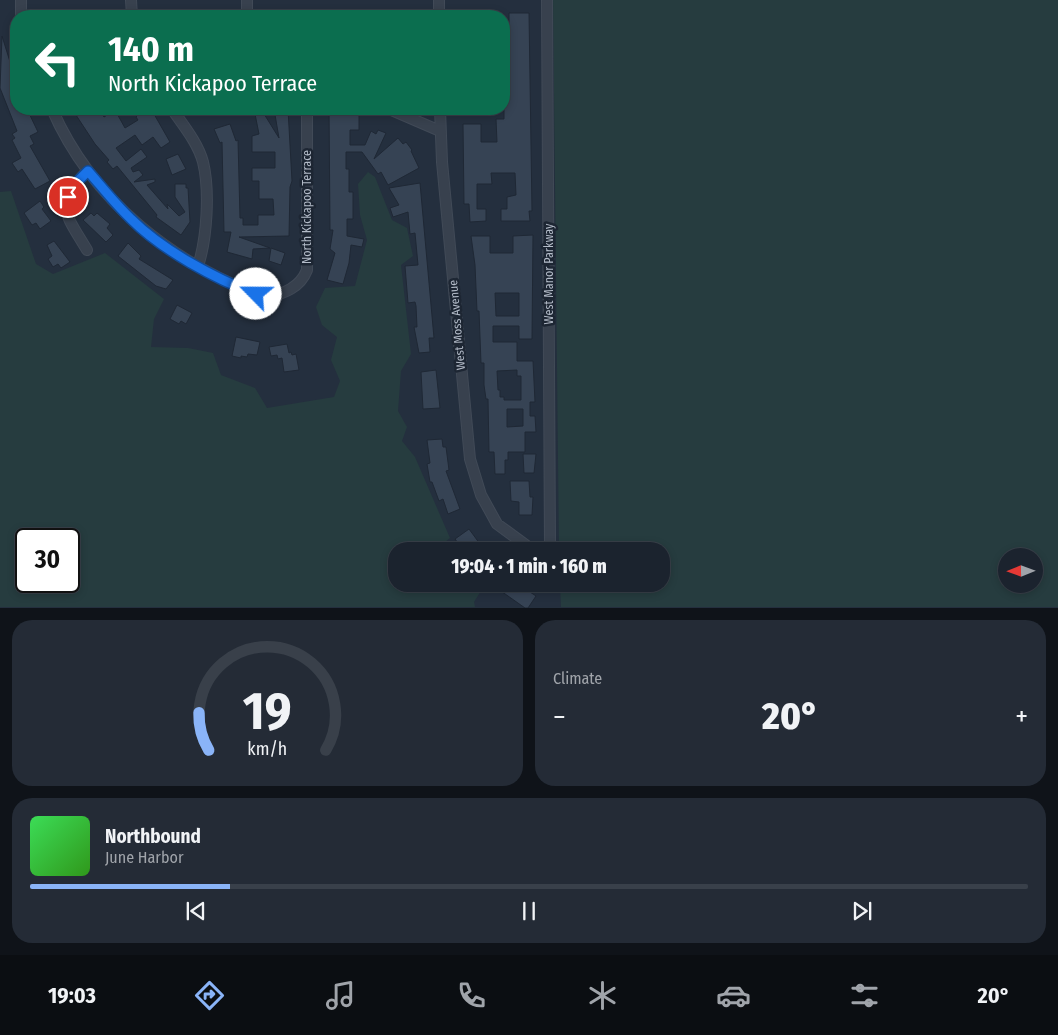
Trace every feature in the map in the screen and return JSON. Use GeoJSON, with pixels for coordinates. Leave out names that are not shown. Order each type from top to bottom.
{"type":"FeatureCollection","features":[{"type":"Feature","properties":{"kind":"street","name":"West Manor Parkway"},"geometry":{"type":"LineString","coordinates":[[547,0],[548,542]]}},
{"type":"Feature","properties":{"kind":"street","name":"North Kickapoo Terrace"},"geometry":{"type":"LineString","coordinates":[[55,115],[70,146],[88,171],[132,221],[159,242],[198,266],[245,290],[267,298],[287,292],[304,276],[308,266],[307,115]]}},
{"type":"Feature","properties":{"kind":"street"},"geometry":{"type":"LineString","coordinates":[[176,115],[197,147],[203,162],[206,182],[204,245],[198,266]]}},
{"type":"Feature","properties":{"kind":"street"},"geometry":{"type":"LineString","coordinates":[[403,115],[440,131]]}},
{"type":"Feature","properties":{"kind":"street","name":"West Moss Avenue"},"geometry":{"type":"LineString","coordinates":[[440,115],[470,459],[481,495],[497,524],[522,542]]}},
{"type":"Feature","properties":{"kind":"street"},"geometry":{"type":"LineString","coordinates":[[87,250],[68,218],[66,206],[72,189],[88,171]]}},
{"type":"Feature","properties":{"kind":"green space"},"geometry":{"type":"Polygon","coordinates":[[[553,0],[1058,0],[1058,607],[561,607],[560,592],[670,592],[670,542],[559,542],[553,0]]]}},
{"type":"Feature","properties":{"kind":"green space"},"geometry":{"type":"Polygon","coordinates":[[[368,172],[375,177],[392,220],[407,228],[413,256],[401,265],[411,354],[401,371],[398,411],[407,427],[402,441],[415,457],[450,538],[445,542],[388,542],[388,592],[480,592],[474,602],[475,607],[0,607],[0,192],[11,191],[36,264],[53,274],[105,253],[164,299],[154,319],[151,347],[188,348],[213,353],[221,375],[255,388],[267,408],[334,397],[340,381],[331,360],[337,337],[322,325],[316,307],[325,288],[355,286],[367,240],[360,215],[358,184],[368,172]]]}},
{"type":"Feature","properties":{"kind":"building"},"geometry":{"type":"Polygon","coordinates":[[[510,13],[529,13],[532,211],[529,211],[530,221],[501,221],[501,209],[507,209],[507,197],[516,195],[515,173],[491,173],[492,184],[477,184],[477,209],[486,209],[486,221],[470,222],[469,204],[464,204],[463,124],[481,124],[481,142],[497,142],[496,119],[504,119],[504,115],[510,115],[510,13]]]}},
{"type":"Feature","properties":{"kind":"building"},"geometry":{"type":"Polygon","coordinates":[[[2,36],[10,62],[10,113],[0,88],[2,36]]]}},
{"type":"Feature","properties":{"kind":"building"},"geometry":{"type":"Polygon","coordinates":[[[11,115],[30,115],[38,132],[30,136],[34,144],[30,146],[50,181],[35,189],[22,169],[18,172],[12,163],[21,158],[12,140],[15,138],[12,134],[17,131],[11,115]]]}},
{"type":"Feature","properties":{"kind":"building"},"geometry":{"type":"Polygon","coordinates":[[[76,115],[103,115],[104,117],[107,115],[118,115],[125,128],[138,120],[136,117],[138,115],[155,115],[170,142],[161,148],[153,137],[142,145],[135,135],[116,148],[126,161],[141,149],[147,157],[131,168],[133,172],[139,170],[143,175],[134,182],[155,179],[155,182],[147,185],[168,209],[167,204],[179,216],[185,212],[175,197],[175,184],[186,184],[186,188],[188,188],[190,222],[181,235],[156,217],[157,215],[117,166],[113,169],[107,162],[109,160],[95,144],[76,115]]]}},
{"type":"Feature","properties":{"kind":"building"},"geometry":{"type":"Polygon","coordinates":[[[255,115],[265,115],[279,138],[275,115],[288,115],[292,181],[290,187],[289,236],[239,237],[270,248],[253,249],[252,259],[227,252],[231,232],[224,232],[222,142],[220,143],[214,129],[230,124],[236,141],[238,140],[240,218],[243,218],[243,225],[258,225],[258,215],[274,215],[273,199],[259,199],[259,181],[252,181],[252,168],[275,168],[275,152],[252,152],[252,136],[259,134],[255,115]]]}},
{"type":"Feature","properties":{"kind":"building"},"geometry":{"type":"Polygon","coordinates":[[[329,115],[359,115],[359,130],[350,130],[350,145],[365,145],[371,131],[376,134],[378,130],[386,133],[374,159],[398,138],[403,144],[406,142],[412,150],[419,168],[388,185],[381,172],[378,174],[362,152],[346,152],[346,169],[349,169],[349,192],[353,192],[353,219],[347,219],[347,236],[364,239],[362,247],[351,245],[349,263],[343,284],[327,280],[335,253],[330,249],[333,230],[330,230],[329,115]]]}},
{"type":"Feature","properties":{"kind":"building"},"geometry":{"type":"Polygon","coordinates":[[[178,154],[186,169],[172,175],[166,159],[178,154]]]}},
{"type":"Feature","properties":{"kind":"building"},"geometry":{"type":"Polygon","coordinates":[[[420,183],[434,338],[429,338],[430,352],[419,353],[414,327],[417,327],[416,306],[415,302],[408,303],[405,266],[418,265],[415,233],[410,234],[408,212],[393,217],[390,208],[399,205],[389,188],[420,183]]]}},
{"type":"Feature","properties":{"kind":"building"},"geometry":{"type":"Polygon","coordinates":[[[40,201],[44,207],[42,209],[51,221],[40,229],[36,223],[32,225],[24,213],[40,201]]]}},
{"type":"Feature","properties":{"kind":"building"},"geometry":{"type":"Polygon","coordinates":[[[91,213],[94,216],[97,213],[110,224],[107,228],[113,235],[106,242],[83,220],[91,213]]]}},
{"type":"Feature","properties":{"kind":"building"},"geometry":{"type":"Polygon","coordinates":[[[533,235],[532,339],[519,339],[519,326],[493,326],[493,342],[517,342],[517,361],[533,361],[535,402],[530,402],[530,416],[535,416],[536,432],[525,432],[525,452],[508,452],[508,460],[505,460],[505,474],[495,474],[494,452],[489,452],[488,399],[486,399],[484,385],[484,363],[481,363],[479,311],[477,311],[475,265],[471,236],[490,236],[490,253],[513,253],[513,236],[533,235]],[[495,293],[496,316],[519,316],[519,293],[495,293]],[[517,370],[497,371],[500,397],[504,397],[504,400],[521,400],[521,376],[517,376],[517,370]],[[507,409],[507,427],[523,426],[523,409],[507,409]]]}},
{"type":"Feature","properties":{"kind":"building"},"geometry":{"type":"Polygon","coordinates":[[[54,241],[70,262],[61,268],[58,264],[53,267],[48,259],[52,256],[47,245],[54,241]]]}},
{"type":"Feature","properties":{"kind":"building"},"geometry":{"type":"Polygon","coordinates":[[[128,243],[141,256],[139,259],[173,280],[166,289],[156,286],[118,256],[128,243]]]}},
{"type":"Feature","properties":{"kind":"building"},"geometry":{"type":"Polygon","coordinates":[[[271,248],[285,253],[281,265],[269,261],[271,248]]]}},
{"type":"Feature","properties":{"kind":"building"},"geometry":{"type":"Polygon","coordinates":[[[177,305],[192,313],[186,324],[181,321],[179,324],[170,319],[177,305]]]}},
{"type":"Feature","properties":{"kind":"building"},"geometry":{"type":"Polygon","coordinates":[[[236,337],[260,342],[257,355],[248,354],[247,357],[241,356],[241,358],[232,356],[236,337]]]}},
{"type":"Feature","properties":{"kind":"building"},"geometry":{"type":"Polygon","coordinates":[[[287,344],[289,353],[291,352],[292,355],[296,354],[299,370],[284,372],[282,358],[278,359],[277,355],[271,356],[269,347],[287,344]]]}},
{"type":"Feature","properties":{"kind":"building"},"geometry":{"type":"Polygon","coordinates":[[[436,370],[440,408],[423,409],[421,372],[436,370]]]}},
{"type":"Feature","properties":{"kind":"building"},"geometry":{"type":"Polygon","coordinates":[[[442,439],[443,447],[446,447],[449,470],[446,471],[460,509],[448,514],[443,499],[439,501],[432,482],[430,482],[427,464],[430,463],[427,440],[442,439]]]}},
{"type":"Feature","properties":{"kind":"building"},"geometry":{"type":"Polygon","coordinates":[[[523,454],[536,454],[534,473],[524,473],[523,454]]]}},
{"type":"Feature","properties":{"kind":"building"},"geometry":{"type":"Polygon","coordinates":[[[510,481],[529,481],[530,497],[533,497],[532,515],[519,515],[519,502],[511,501],[510,481]]]}},
{"type":"Feature","properties":{"kind":"building"},"geometry":{"type":"Polygon","coordinates":[[[469,529],[479,542],[457,542],[455,539],[469,529]]]}},
{"type":"Feature","properties":{"kind":"building"},"geometry":{"type":"Polygon","coordinates":[[[502,592],[530,592],[536,596],[528,608],[525,608],[502,592]]]}},
{"type":"Feature","properties":{"kind":"route"},"geometry":{"type":"LineString","coordinates":[[68,197],[75,184],[88,171],[132,221],[159,242],[216,276],[256,294]]}}]}
